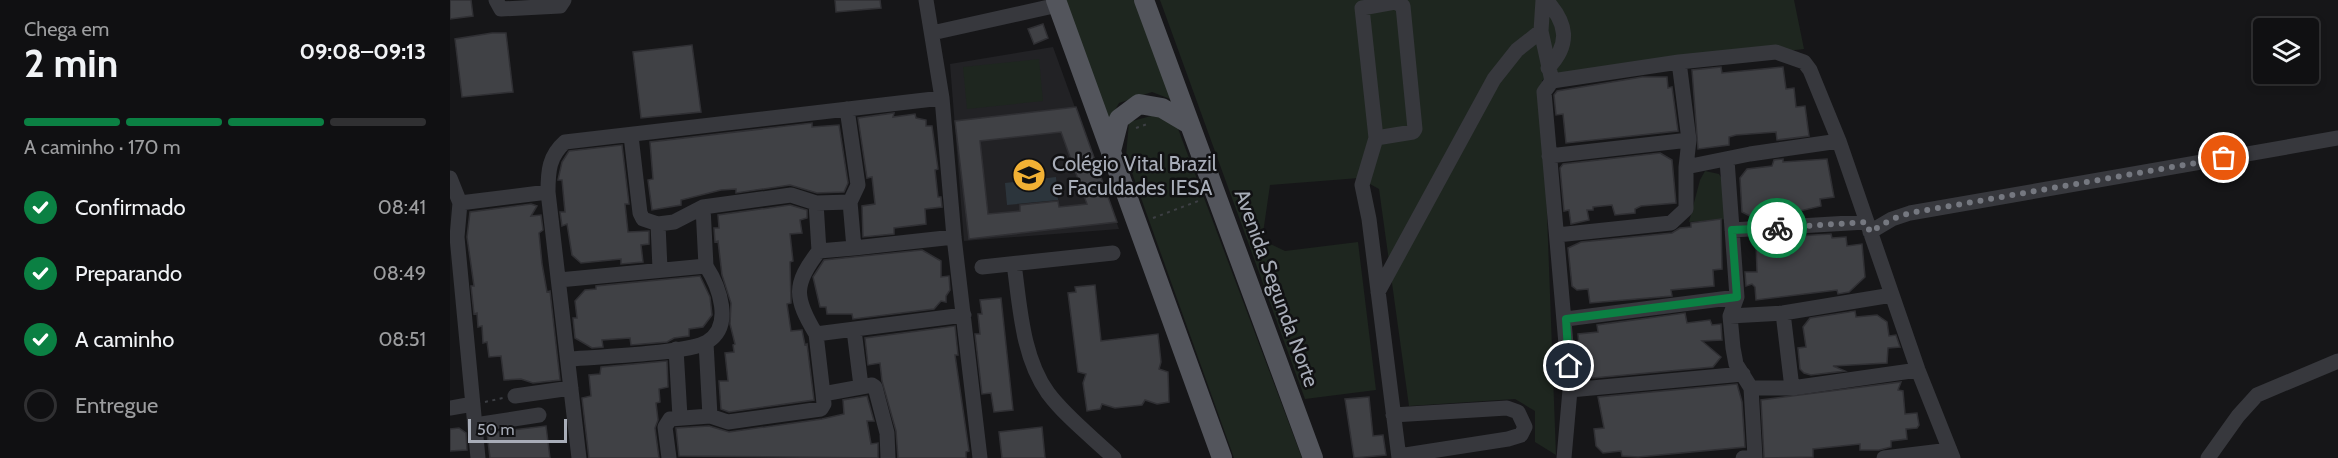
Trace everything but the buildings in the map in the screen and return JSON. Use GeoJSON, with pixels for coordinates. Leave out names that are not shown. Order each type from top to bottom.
{"type":"FeatureCollection","features":[{"type":"Feature","properties":{"kind":"main road","name":"Avenida Segunda Norte"},"geometry":{"type":"LineString","coordinates":[[1144,0],[1313,458]]}},
{"type":"Feature","properties":{"kind":"main road"},"geometry":{"type":"LineString","coordinates":[[1057,3],[1222,458]]}},
{"type":"Feature","properties":{"kind":"main road"},"geometry":{"type":"LineString","coordinates":[[1111,153],[1119,119],[1139,104],[1162,108],[1189,124]]}},
{"type":"Feature","properties":{"kind":"street"},"geometry":{"type":"LineString","coordinates":[[496,0],[501,9],[511,11],[560,6],[564,0]]}},
{"type":"Feature","properties":{"kind":"street"},"geometry":{"type":"LineString","coordinates":[[926,0],[942,98],[954,237],[980,458]]}},
{"type":"Feature","properties":{"kind":"street"},"geometry":{"type":"LineString","coordinates":[[1545,0],[1541,31],[1550,74]]}},
{"type":"Feature","properties":{"kind":"street"},"geometry":{"type":"LineString","coordinates":[[1545,0],[1558,14],[1563,29],[1559,57],[1544,92],[1566,319],[1570,390],[1564,458]]}},
{"type":"Feature","properties":{"kind":"street"},"geometry":{"type":"LineString","coordinates":[[1377,138],[1413,132],[1415,129],[1403,6],[1395,2],[1363,6],[1362,10],[1377,138],[1362,186],[1378,292],[1393,415],[1399,457],[1508,439],[1521,435],[1525,427],[1518,412],[1507,408],[1393,415]]}},
{"type":"Feature","properties":{"kind":"street"},"geometry":{"type":"LineString","coordinates":[[932,33],[1057,3]]}},
{"type":"Feature","properties":{"kind":"street"},"geometry":{"type":"LineString","coordinates":[[1378,292],[1494,79],[1517,50],[1541,31]]}},
{"type":"Feature","properties":{"kind":"street"},"geometry":{"type":"LineString","coordinates":[[1550,74],[1776,52],[1799,59],[1810,70],[1839,141],[1918,370],[1952,454],[1884,458]]}},
{"type":"Feature","properties":{"kind":"street"},"geometry":{"type":"LineString","coordinates":[[1557,235],[1671,223],[1686,209],[1686,167],[1689,140],[1679,62]]}},
{"type":"Feature","properties":{"kind":"street"},"geometry":{"type":"LineString","coordinates":[[579,458],[548,192],[551,158],[565,142],[632,136],[942,98]]}},
{"type":"Feature","properties":{"kind":"street"},"geometry":{"type":"LineString","coordinates":[[848,109],[858,185],[850,202],[854,248]]}},
{"type":"Feature","properties":{"kind":"street"},"geometry":{"type":"LineString","coordinates":[[632,136],[640,213],[643,219],[657,224],[674,222],[703,207],[791,195],[807,198],[816,203],[850,202]]}},
{"type":"Feature","properties":{"kind":"street"},"geometry":{"type":"LineString","coordinates":[[1732,230],[1868,227],[1910,213],[2338,138]]}},
{"type":"Feature","properties":{"kind":"street"},"geometry":{"type":"LineString","coordinates":[[1549,156],[1689,140]]}},
{"type":"Feature","properties":{"kind":"street"},"geometry":{"type":"LineString","coordinates":[[1686,167],[1839,141]]}},
{"type":"Feature","properties":{"kind":"street"},"geometry":{"type":"LineString","coordinates":[[1727,160],[1737,297],[1730,316],[1736,364],[1750,388],[1749,457]]}},
{"type":"Feature","properties":{"kind":"street"},"geometry":{"type":"LineString","coordinates":[[450,178],[460,203],[457,237],[478,458]]}},
{"type":"Feature","properties":{"kind":"street"},"geometry":{"type":"LineString","coordinates":[[460,203],[548,192]]}},
{"type":"Feature","properties":{"kind":"street"},"geometry":{"type":"LineString","coordinates":[[669,458],[665,428],[670,419],[710,416],[728,422],[820,409],[824,404],[816,334],[800,304],[798,290],[805,270],[819,251],[816,203]]}},
{"type":"Feature","properties":{"kind":"street"},"geometry":{"type":"LineString","coordinates":[[568,359],[676,349],[705,343],[714,336],[720,324],[720,294],[706,266],[703,207]]}},
{"type":"Feature","properties":{"kind":"street"},"geometry":{"type":"LineString","coordinates":[[657,224],[660,269]]}},
{"type":"Feature","properties":{"kind":"street"},"geometry":{"type":"LineString","coordinates":[[819,251],[954,237]]}},
{"type":"Feature","properties":{"kind":"street"},"geometry":{"type":"LineString","coordinates":[[982,267],[1113,253]]}},
{"type":"Feature","properties":{"kind":"street"},"geometry":{"type":"LineString","coordinates":[[1014,264],[1022,320],[1035,370],[1048,392],[1114,458]]}},
{"type":"Feature","properties":{"kind":"street"},"geometry":{"type":"LineString","coordinates":[[559,280],[706,266]]}},
{"type":"Feature","properties":{"kind":"street"},"geometry":{"type":"LineString","coordinates":[[1730,316],[1783,313],[1892,295]]}},
{"type":"Feature","properties":{"kind":"street"},"geometry":{"type":"LineString","coordinates":[[1566,319],[1737,297]]}},
{"type":"Feature","properties":{"kind":"street"},"geometry":{"type":"LineString","coordinates":[[1783,313],[1792,388]]}},
{"type":"Feature","properties":{"kind":"street"},"geometry":{"type":"LineString","coordinates":[[816,334],[964,315]]}},
{"type":"Feature","properties":{"kind":"street"},"geometry":{"type":"LineString","coordinates":[[854,330],[861,386]]}},
{"type":"Feature","properties":{"kind":"street"},"geometry":{"type":"LineString","coordinates":[[705,343],[710,416]]}},
{"type":"Feature","properties":{"kind":"street"},"geometry":{"type":"LineString","coordinates":[[676,349],[680,417]]}},
{"type":"Feature","properties":{"kind":"street"},"geometry":{"type":"LineString","coordinates":[[2208,458],[2238,416],[2257,395],[2338,361]]}},
{"type":"Feature","properties":{"kind":"street"},"geometry":{"type":"LineString","coordinates":[[1750,388],[1792,388],[1918,370]]}},
{"type":"Feature","properties":{"kind":"street"},"geometry":{"type":"LineString","coordinates":[[1570,390],[1743,374]]}},
{"type":"Feature","properties":{"kind":"street"},"geometry":{"type":"LineString","coordinates":[[823,394],[872,385],[878,391],[887,433],[888,458]]}},
{"type":"Feature","properties":{"kind":"street"},"geometry":{"type":"LineString","coordinates":[[515,396],[571,388]]}},
{"type":"Feature","properties":{"kind":"street"},"geometry":{"type":"LineString","coordinates":[[450,408],[472,404]]}},
{"type":"Feature","properties":{"kind":"street"},"geometry":{"type":"LineString","coordinates":[[475,425],[538,415]]}},
{"type":"Feature","properties":{"kind":"path"},"geometry":{"type":"LineString","coordinates":[[1133,129],[1157,120]]}},
{"type":"Feature","properties":{"kind":"path"},"geometry":{"type":"LineString","coordinates":[[1139,224],[1217,193]]}},
{"type":"Feature","properties":{"kind":"path"},"geometry":{"type":"LineString","coordinates":[[472,404],[515,396]]}},
{"type":"Feature","properties":{"kind":"shaded area"},"geometry":{"type":"Polygon","coordinates":[[[1061,0],[1135,0],[1173,100],[1152,92],[1119,103],[1109,121],[1061,0]]]}},
{"type":"Feature","properties":{"kind":"shaded area"},"geometry":{"type":"Polygon","coordinates":[[[1160,0],[1794,0],[1804,49],[1542,80],[1556,455],[1535,442],[1535,411],[1515,399],[1409,406],[1379,189],[1359,178],[1270,185],[1262,240],[1285,251],[1358,242],[1376,390],[1305,399],[1160,0]]]}},
{"type":"Feature","properties":{"kind":"shaded area","name":"Colégio Vital Brazil e Faculdades IESA"},"geometry":{"type":"Polygon","coordinates":[[[1053,47],[1119,229],[964,241],[950,64],[1053,47]]]}},
{"type":"Feature","properties":{"kind":"shaded area"},"geometry":{"type":"Polygon","coordinates":[[[1039,59],[1043,101],[967,109],[963,67],[1039,59]]]}},
{"type":"Feature","properties":{"kind":"shaded area"},"geometry":{"type":"Polygon","coordinates":[[[1158,114],[1177,126],[1302,458],[1234,458],[1126,156],[1129,122],[1158,114]]]}},
{"type":"Feature","properties":{"kind":"shaded area"},"geometry":{"type":"Polygon","coordinates":[[[1705,171],[1719,174],[1723,181],[1728,219],[1689,222],[1700,180],[1705,171]]]}},
{"type":"Feature","properties":{"kind":"shaded area"},"geometry":{"type":"Polygon","coordinates":[[[1056,177],[1058,200],[1007,205],[1005,183],[1056,177]]]}},
{"type":"Feature","properties":{"kind":"way so far"},"geometry":{"type":"LineString","coordinates":[[1777,228],[1866,222],[1870,232],[1892,219],[1910,213],[2224,158]]}},
{"type":"Feature","properties":{"kind":"place","name":"Colégio Vital Brazil e Faculdades IESA"},"geometry":{"type":"Point","coordinates":[1029,175]}},
{"type":"Feature","properties":{"kind":"route"},"geometry":{"type":"LineString","coordinates":[[1569,366],[1566,319],[1737,297],[1732,230],[1777,228]]}}]}
